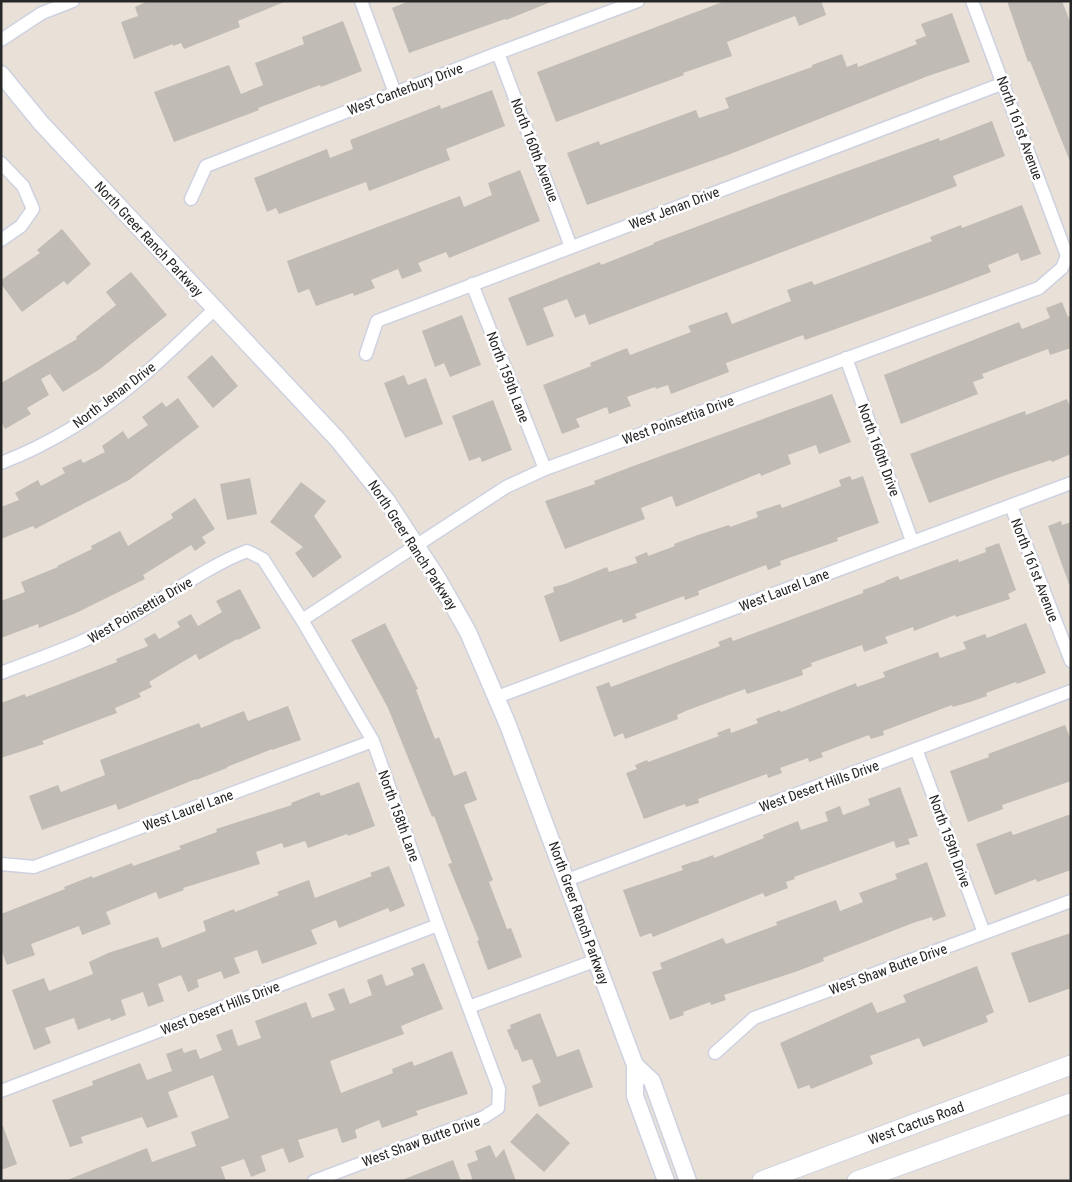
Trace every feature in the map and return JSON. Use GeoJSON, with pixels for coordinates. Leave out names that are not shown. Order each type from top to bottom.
{"type":"FeatureCollection","features":[{"type":"Feature","properties":{"kind":"main road","name":"West Cactus Road"},"geometry":{"type":"LineString","coordinates":[[762,1181],[1071,1065]]}},
{"type":"Feature","properties":{"kind":"main road"},"geometry":{"type":"LineString","coordinates":[[858,1181],[1071,1103]]}},
{"type":"Feature","properties":{"kind":"street"},"geometry":{"type":"LineString","coordinates":[[1,40],[42,13],[73,1]]}},
{"type":"Feature","properties":{"kind":"street"},"geometry":{"type":"LineString","coordinates":[[361,1],[395,93]]}},
{"type":"Feature","properties":{"kind":"street","name":"West Canterbury Drive"},"geometry":{"type":"LineString","coordinates":[[191,199],[206,166],[638,1]]}},
{"type":"Feature","properties":{"kind":"street","name":"North 161st Avenue"},"geometry":{"type":"LineString","coordinates":[[972,1],[1067,256]]}},
{"type":"Feature","properties":{"kind":"street","name":"North 160th Avenue"},"geometry":{"type":"LineString","coordinates":[[498,53],[571,246]]}},
{"type":"Feature","properties":{"kind":"street","name":"North Greer Ranch Parkway"},"geometry":{"type":"LineString","coordinates":[[1,74],[41,123],[338,440],[387,501],[416,545],[468,632],[497,697],[635,1065],[635,1096],[666,1181]]}},
{"type":"Feature","properties":{"kind":"street","name":"West Jenan Drive"},"geometry":{"type":"LineString","coordinates":[[366,354],[377,321],[1004,83]]}},
{"type":"Feature","properties":{"kind":"street"},"geometry":{"type":"LineString","coordinates":[[1,163],[23,186],[33,209],[21,226],[1,240]]}},
{"type":"Feature","properties":{"kind":"street","name":"West Poinsettia Drive"},"geometry":{"type":"LineString","coordinates":[[302,620],[506,487],[545,469],[1039,288],[1062,268],[1067,256]]}},
{"type":"Feature","properties":{"kind":"street","name":"North 159th Lane"},"geometry":{"type":"LineString","coordinates":[[472,284],[545,469]]}},
{"type":"Feature","properties":{"kind":"street","name":"North Jenan Drive"},"geometry":{"type":"LineString","coordinates":[[1,463],[24,454],[59,436],[99,409],[138,380],[215,309]]}},
{"type":"Feature","properties":{"kind":"street","name":"North 160th Drive"},"geometry":{"type":"LineString","coordinates":[[846,358],[912,542]]}},
{"type":"Feature","properties":{"kind":"street","name":"West Laurel Lane"},"geometry":{"type":"LineString","coordinates":[[497,697],[1071,483]]}},
{"type":"Feature","properties":{"kind":"street","name":"North 161st Avenue"},"geometry":{"type":"LineString","coordinates":[[1011,506],[1071,661]]}},
{"type":"Feature","properties":{"kind":"street","name":"West Poinsettia Drive"},"geometry":{"type":"LineString","coordinates":[[1,673],[82,642],[130,618],[227,559],[247,551]]}},
{"type":"Feature","properties":{"kind":"street","name":"North 158th Lane"},"geometry":{"type":"LineString","coordinates":[[247,551],[263,559],[302,620],[373,741],[438,925],[499,1089],[498,1108]]}},
{"type":"Feature","properties":{"kind":"street","name":"West Desert Hills Drive"},"geometry":{"type":"LineString","coordinates":[[567,880],[1071,691]]}},
{"type":"Feature","properties":{"kind":"street","name":"West Laurel Lane"},"geometry":{"type":"LineString","coordinates":[[1,864],[34,867],[373,741]]}},
{"type":"Feature","properties":{"kind":"street","name":"North 159th Drive"},"geometry":{"type":"LineString","coordinates":[[916,749],[984,933]]}},
{"type":"Feature","properties":{"kind":"street","name":"West Shaw Butte Drive"},"geometry":{"type":"LineString","coordinates":[[715,1053],[754,1018],[1071,901]]}},
{"type":"Feature","properties":{"kind":"street","name":"West Desert Hills Drive"},"geometry":{"type":"LineString","coordinates":[[1,1091],[438,925]]}},
{"type":"Feature","properties":{"kind":"street"},"geometry":{"type":"LineString","coordinates":[[470,1007],[597,960]]}},
{"type":"Feature","properties":{"kind":"street","name":"North Greer Ranch Parkway"},"geometry":{"type":"LineString","coordinates":[[635,1065],[652,1081],[688,1181]]}},
{"type":"Feature","properties":{"kind":"street","name":"West Shaw Butte Drive"},"geometry":{"type":"LineString","coordinates":[[314,1181],[484,1117],[498,1108]]}},
{"type":"Feature","properties":{"kind":"building"},"geometry":{"type":"Polygon","coordinates":[[[148,1],[284,2],[238,21],[240,27],[184,49],[181,43],[173,46],[173,44],[134,59],[121,22],[138,16],[135,7],[148,1]]]}},
{"type":"Feature","properties":{"kind":"building"},"geometry":{"type":"Polygon","coordinates":[[[409,1],[551,2],[506,20],[409,53],[392,8],[409,1]]]}},
{"type":"Feature","properties":{"kind":"building"},"geometry":{"type":"Polygon","coordinates":[[[725,1],[821,1],[826,15],[799,26],[795,16],[727,42],[732,56],[556,122],[537,72],[725,1]]]}},
{"type":"Feature","properties":{"kind":"building"},"geometry":{"type":"Polygon","coordinates":[[[1007,1],[1062,1],[1071,24],[1071,164],[1030,61],[1028,62],[1007,1]]]}},
{"type":"Feature","properties":{"kind":"building"},"geometry":{"type":"Polygon","coordinates":[[[952,13],[970,62],[928,76],[725,156],[587,205],[567,153],[599,141],[600,145],[696,110],[699,118],[729,108],[725,98],[812,67],[812,65],[842,54],[847,67],[857,63],[858,67],[917,44],[915,40],[926,36],[921,24],[952,13]]]}},
{"type":"Feature","properties":{"kind":"building"},"geometry":{"type":"Polygon","coordinates":[[[343,21],[362,71],[258,108],[259,110],[174,142],[154,92],[229,65],[241,94],[263,85],[255,63],[304,44],[302,37],[343,21]]]}},
{"type":"Feature","properties":{"kind":"building"},"geometry":{"type":"Polygon","coordinates":[[[492,90],[505,126],[446,149],[450,160],[369,191],[366,182],[279,214],[276,208],[267,212],[254,178],[327,149],[330,158],[353,149],[350,140],[440,105],[441,109],[492,90]]]}},
{"type":"Feature","properties":{"kind":"building"},"geometry":{"type":"Polygon","coordinates":[[[992,121],[1005,156],[953,176],[957,186],[589,325],[585,314],[575,318],[567,299],[543,308],[554,336],[527,346],[508,298],[600,262],[601,265],[653,243],[792,191],[939,138],[940,141],[992,121]]]}},
{"type":"Feature","properties":{"kind":"building"},"geometry":{"type":"Polygon","coordinates":[[[520,170],[540,221],[449,258],[446,252],[418,263],[422,271],[402,279],[398,269],[371,280],[375,288],[354,296],[353,293],[316,306],[309,289],[298,293],[287,261],[460,196],[464,207],[492,195],[488,183],[520,170]]]}},
{"type":"Feature","properties":{"kind":"building"},"geometry":{"type":"Polygon","coordinates":[[[1022,205],[1041,254],[1021,261],[1018,253],[988,265],[991,272],[944,290],[805,340],[803,335],[726,363],[729,372],[671,394],[668,385],[656,389],[655,387],[627,397],[631,406],[609,414],[607,407],[576,419],[580,427],[562,434],[543,385],[591,366],[590,363],[627,348],[630,355],[691,332],[688,326],[727,312],[732,324],[791,301],[787,290],[812,281],[814,285],[932,241],[930,237],[961,225],[962,228],[1022,205]]]}},
{"type":"Feature","properties":{"kind":"building"},"geometry":{"type":"Polygon","coordinates":[[[62,229],[91,264],[67,285],[64,281],[22,312],[1,284],[1,280],[40,253],[37,250],[62,229]]]}},
{"type":"Feature","properties":{"kind":"building"},"geometry":{"type":"Polygon","coordinates":[[[131,272],[167,315],[100,369],[63,392],[50,374],[41,379],[49,395],[27,408],[31,414],[5,429],[1,421],[1,383],[77,339],[76,337],[116,305],[106,292],[131,272]]]}},
{"type":"Feature","properties":{"kind":"building"},"geometry":{"type":"Polygon","coordinates":[[[1062,302],[1068,317],[1071,315],[1071,348],[1050,355],[1048,349],[982,374],[984,378],[973,382],[978,394],[901,424],[884,375],[1019,322],[1022,329],[1050,318],[1046,308],[1062,302]]]}},
{"type":"Feature","properties":{"kind":"building"},"geometry":{"type":"Polygon","coordinates":[[[462,315],[481,365],[450,377],[444,363],[435,367],[422,331],[462,315]]]}},
{"type":"Feature","properties":{"kind":"building"},"geometry":{"type":"Polygon","coordinates":[[[212,355],[238,386],[213,408],[187,377],[212,355]]]}},
{"type":"Feature","properties":{"kind":"building"},"geometry":{"type":"Polygon","coordinates":[[[404,375],[408,385],[426,378],[443,424],[405,438],[384,383],[404,375]]]}},
{"type":"Feature","properties":{"kind":"building"},"geometry":{"type":"Polygon","coordinates":[[[832,394],[851,442],[819,454],[816,445],[788,455],[791,464],[761,476],[760,473],[676,507],[672,496],[641,508],[645,519],[565,549],[545,501],[595,484],[594,481],[636,465],[832,394]]]}},
{"type":"Feature","properties":{"kind":"building"},"geometry":{"type":"Polygon","coordinates":[[[178,398],[199,427],[129,480],[35,529],[33,526],[1,539],[1,507],[19,500],[15,493],[38,480],[41,486],[65,473],[62,468],[81,459],[83,463],[105,452],[102,446],[123,431],[128,439],[148,425],[142,417],[162,402],[166,407],[178,398]]]}},
{"type":"Feature","properties":{"kind":"building"},"geometry":{"type":"Polygon","coordinates":[[[1067,399],[1071,409],[1071,454],[929,503],[910,454],[1025,411],[1026,415],[1067,399]]]}},
{"type":"Feature","properties":{"kind":"building"},"geometry":{"type":"Polygon","coordinates":[[[493,400],[512,450],[482,462],[480,457],[469,461],[452,416],[493,400]]]}},
{"type":"Feature","properties":{"kind":"building"},"geometry":{"type":"Polygon","coordinates":[[[850,476],[852,480],[863,476],[879,523],[837,538],[838,541],[780,561],[781,565],[768,570],[766,565],[698,591],[699,595],[685,600],[684,596],[635,614],[637,618],[623,623],[622,619],[560,642],[544,596],[554,592],[553,587],[607,567],[609,572],[637,563],[635,557],[647,552],[648,556],[698,535],[729,525],[730,527],[758,517],[756,512],[780,504],[782,508],[841,486],[839,480],[850,476]]]}},
{"type":"Feature","properties":{"kind":"building"},"geometry":{"type":"Polygon","coordinates":[[[250,478],[257,514],[227,520],[220,484],[250,478]]]}},
{"type":"Feature","properties":{"kind":"building"},"geometry":{"type":"Polygon","coordinates":[[[301,482],[326,501],[314,516],[342,557],[313,578],[295,553],[303,547],[270,522],[301,482]]]}},
{"type":"Feature","properties":{"kind":"building"},"geometry":{"type":"Polygon","coordinates":[[[195,498],[215,529],[202,537],[206,543],[195,551],[191,545],[143,575],[145,579],[76,613],[39,628],[38,624],[1,638],[1,601],[25,592],[21,582],[58,567],[92,549],[91,546],[120,531],[128,546],[173,518],[171,514],[195,498]]]}},
{"type":"Feature","properties":{"kind":"building"},"geometry":{"type":"Polygon","coordinates":[[[1061,521],[1062,525],[1071,522],[1071,584],[1069,584],[1048,526],[1061,521]]]}},
{"type":"Feature","properties":{"kind":"building"},"geometry":{"type":"Polygon","coordinates":[[[999,543],[1016,590],[1008,594],[1010,599],[956,617],[955,615],[914,631],[913,627],[885,637],[888,643],[864,652],[862,645],[811,663],[812,666],[802,670],[803,675],[747,694],[745,689],[688,710],[677,715],[678,719],[625,739],[623,733],[614,737],[596,687],[609,682],[611,687],[720,646],[718,642],[731,637],[733,641],[863,593],[863,590],[898,576],[900,580],[958,559],[959,562],[986,552],[985,548],[999,543]]]}},
{"type":"Feature","properties":{"kind":"building"},"geometry":{"type":"Polygon","coordinates":[[[240,589],[261,628],[199,660],[196,654],[149,682],[152,687],[139,693],[141,697],[115,708],[117,713],[42,741],[44,744],[1,758],[1,703],[25,694],[26,697],[117,662],[116,659],[148,646],[144,639],[155,633],[159,639],[180,627],[177,622],[191,614],[198,626],[222,612],[216,601],[240,589]]]}},
{"type":"Feature","properties":{"kind":"building"},"geometry":{"type":"Polygon","coordinates":[[[385,623],[418,689],[416,690],[435,739],[439,737],[454,776],[466,771],[477,800],[464,805],[493,880],[489,882],[507,929],[511,928],[522,957],[488,970],[477,941],[479,940],[448,864],[452,863],[434,816],[432,817],[388,708],[351,640],[385,623]]]}},
{"type":"Feature","properties":{"kind":"building"},"geometry":{"type":"Polygon","coordinates":[[[1026,623],[1046,673],[986,693],[987,696],[973,701],[953,707],[952,705],[883,731],[884,735],[871,739],[869,735],[821,753],[823,757],[809,762],[808,758],[780,768],[782,773],[768,778],[767,774],[698,799],[699,803],[686,807],[685,804],[644,819],[626,773],[637,769],[635,765],[719,736],[717,733],[730,728],[731,733],[758,723],[756,719],[780,710],[781,712],[856,683],[857,687],[885,677],[883,672],[938,652],[940,658],[966,649],[963,642],[985,634],[987,638],[1026,623]]]}},
{"type":"Feature","properties":{"kind":"building"},"geometry":{"type":"Polygon","coordinates":[[[288,706],[301,740],[272,749],[118,810],[116,804],[42,830],[29,796],[58,785],[61,792],[105,775],[100,760],[199,723],[201,728],[244,711],[248,721],[288,706]]]}},
{"type":"Feature","properties":{"kind":"building"},"geometry":{"type":"Polygon","coordinates":[[[1065,725],[1071,740],[1071,781],[1002,805],[1003,809],[968,822],[950,771],[989,757],[988,754],[1065,725]]]}},
{"type":"Feature","properties":{"kind":"building"},"geometry":{"type":"Polygon","coordinates":[[[359,782],[375,826],[308,848],[305,841],[284,848],[282,843],[256,852],[260,864],[183,888],[184,890],[159,899],[156,892],[106,912],[111,924],[82,935],[79,926],[31,944],[35,955],[7,965],[1,949],[1,914],[65,889],[64,887],[92,876],[93,878],[132,863],[133,866],[181,849],[179,846],[217,832],[216,829],[292,805],[291,803],[319,792],[321,796],[359,782]]]}},
{"type":"Feature","properties":{"kind":"building"},"geometry":{"type":"Polygon","coordinates":[[[900,787],[918,836],[908,839],[910,844],[896,848],[894,841],[794,877],[795,879],[786,882],[788,888],[765,897],[763,893],[653,937],[651,933],[640,937],[623,890],[683,870],[681,866],[695,861],[713,855],[714,858],[764,838],[763,835],[798,821],[801,830],[828,821],[825,812],[840,806],[843,815],[870,805],[868,799],[900,787]]]}},
{"type":"Feature","properties":{"kind":"building"},"geometry":{"type":"Polygon","coordinates":[[[1071,814],[1071,870],[1037,882],[1036,879],[995,895],[976,844],[1011,831],[1013,835],[1071,814]]]}},
{"type":"Feature","properties":{"kind":"building"},"geometry":{"type":"Polygon","coordinates":[[[927,862],[946,916],[933,921],[932,917],[913,923],[823,958],[824,961],[724,995],[726,1000],[711,1005],[710,1002],[683,1012],[684,1015],[670,1020],[652,972],[662,969],[660,963],[723,938],[726,944],[777,925],[776,922],[836,900],[840,911],[863,902],[859,893],[897,879],[895,874],[927,862]]]}},
{"type":"Feature","properties":{"kind":"building"},"geometry":{"type":"Polygon","coordinates":[[[389,866],[405,906],[390,912],[388,908],[339,928],[336,920],[311,930],[317,944],[262,964],[257,950],[234,958],[240,973],[224,979],[221,971],[197,980],[199,987],[188,992],[181,975],[158,984],[164,1001],[148,1007],[143,992],[121,1000],[126,1015],[111,1021],[110,1018],[78,1030],[74,1018],[45,1028],[51,1043],[34,1050],[12,990],[44,978],[49,991],[93,974],[89,962],[108,953],[158,937],[162,948],[206,931],[203,921],[234,909],[235,912],[279,895],[277,892],[309,880],[315,898],[372,876],[370,873],[389,866]]]}},
{"type":"Feature","properties":{"kind":"building"},"geometry":{"type":"Polygon","coordinates":[[[1071,933],[1071,988],[1029,1003],[1011,953],[1071,933]]]}},
{"type":"Feature","properties":{"kind":"building"},"geometry":{"type":"Polygon","coordinates":[[[424,963],[443,1009],[401,1026],[404,1034],[330,1061],[341,1093],[393,1073],[392,1069],[412,1061],[414,1066],[452,1051],[468,1094],[416,1111],[418,1115],[382,1128],[379,1120],[355,1130],[357,1138],[342,1143],[337,1128],[298,1140],[304,1157],[289,1163],[283,1148],[261,1156],[266,1171],[251,1177],[244,1159],[221,1167],[226,1181],[65,1181],[147,1148],[152,1162],[196,1146],[191,1132],[229,1118],[213,1075],[168,1092],[178,1117],[147,1128],[142,1117],[81,1137],[83,1143],[70,1147],[52,1100],[93,1085],[92,1081],[140,1063],[147,1080],[172,1071],[166,1054],[182,1048],[184,1053],[196,1049],[200,1059],[222,1050],[216,1035],[232,1029],[238,1046],[261,1038],[255,1021],[306,1002],[312,1018],[335,1010],[328,994],[344,988],[350,1004],[372,995],[367,980],[382,974],[386,986],[414,975],[411,968],[424,963]]]}},
{"type":"Feature","properties":{"kind":"building"},"geometry":{"type":"Polygon","coordinates":[[[977,966],[994,1012],[986,1016],[988,1022],[923,1047],[919,1038],[870,1056],[873,1064],[811,1089],[809,1085],[798,1089],[780,1043],[872,1002],[877,1013],[906,1002],[903,995],[977,966]]]}},
{"type":"Feature","properties":{"kind":"building"},"geometry":{"type":"Polygon","coordinates":[[[540,1013],[557,1057],[579,1049],[593,1087],[539,1107],[532,1086],[541,1082],[532,1059],[522,1062],[507,1030],[511,1028],[510,1025],[540,1013]]]}},
{"type":"Feature","properties":{"kind":"building"},"geometry":{"type":"Polygon","coordinates":[[[537,1113],[570,1143],[544,1172],[510,1142],[537,1113]]]}},
{"type":"Feature","properties":{"kind":"building"},"geometry":{"type":"Polygon","coordinates":[[[1,1126],[3,1126],[17,1164],[1,1170],[1,1126]]]}},
{"type":"Feature","properties":{"kind":"building"},"geometry":{"type":"Polygon","coordinates":[[[490,1145],[496,1158],[504,1149],[516,1181],[473,1181],[467,1164],[478,1160],[475,1151],[490,1145]]]}},
{"type":"Feature","properties":{"kind":"building"},"geometry":{"type":"Polygon","coordinates":[[[453,1160],[461,1181],[402,1181],[402,1180],[453,1160]]]}}]}
